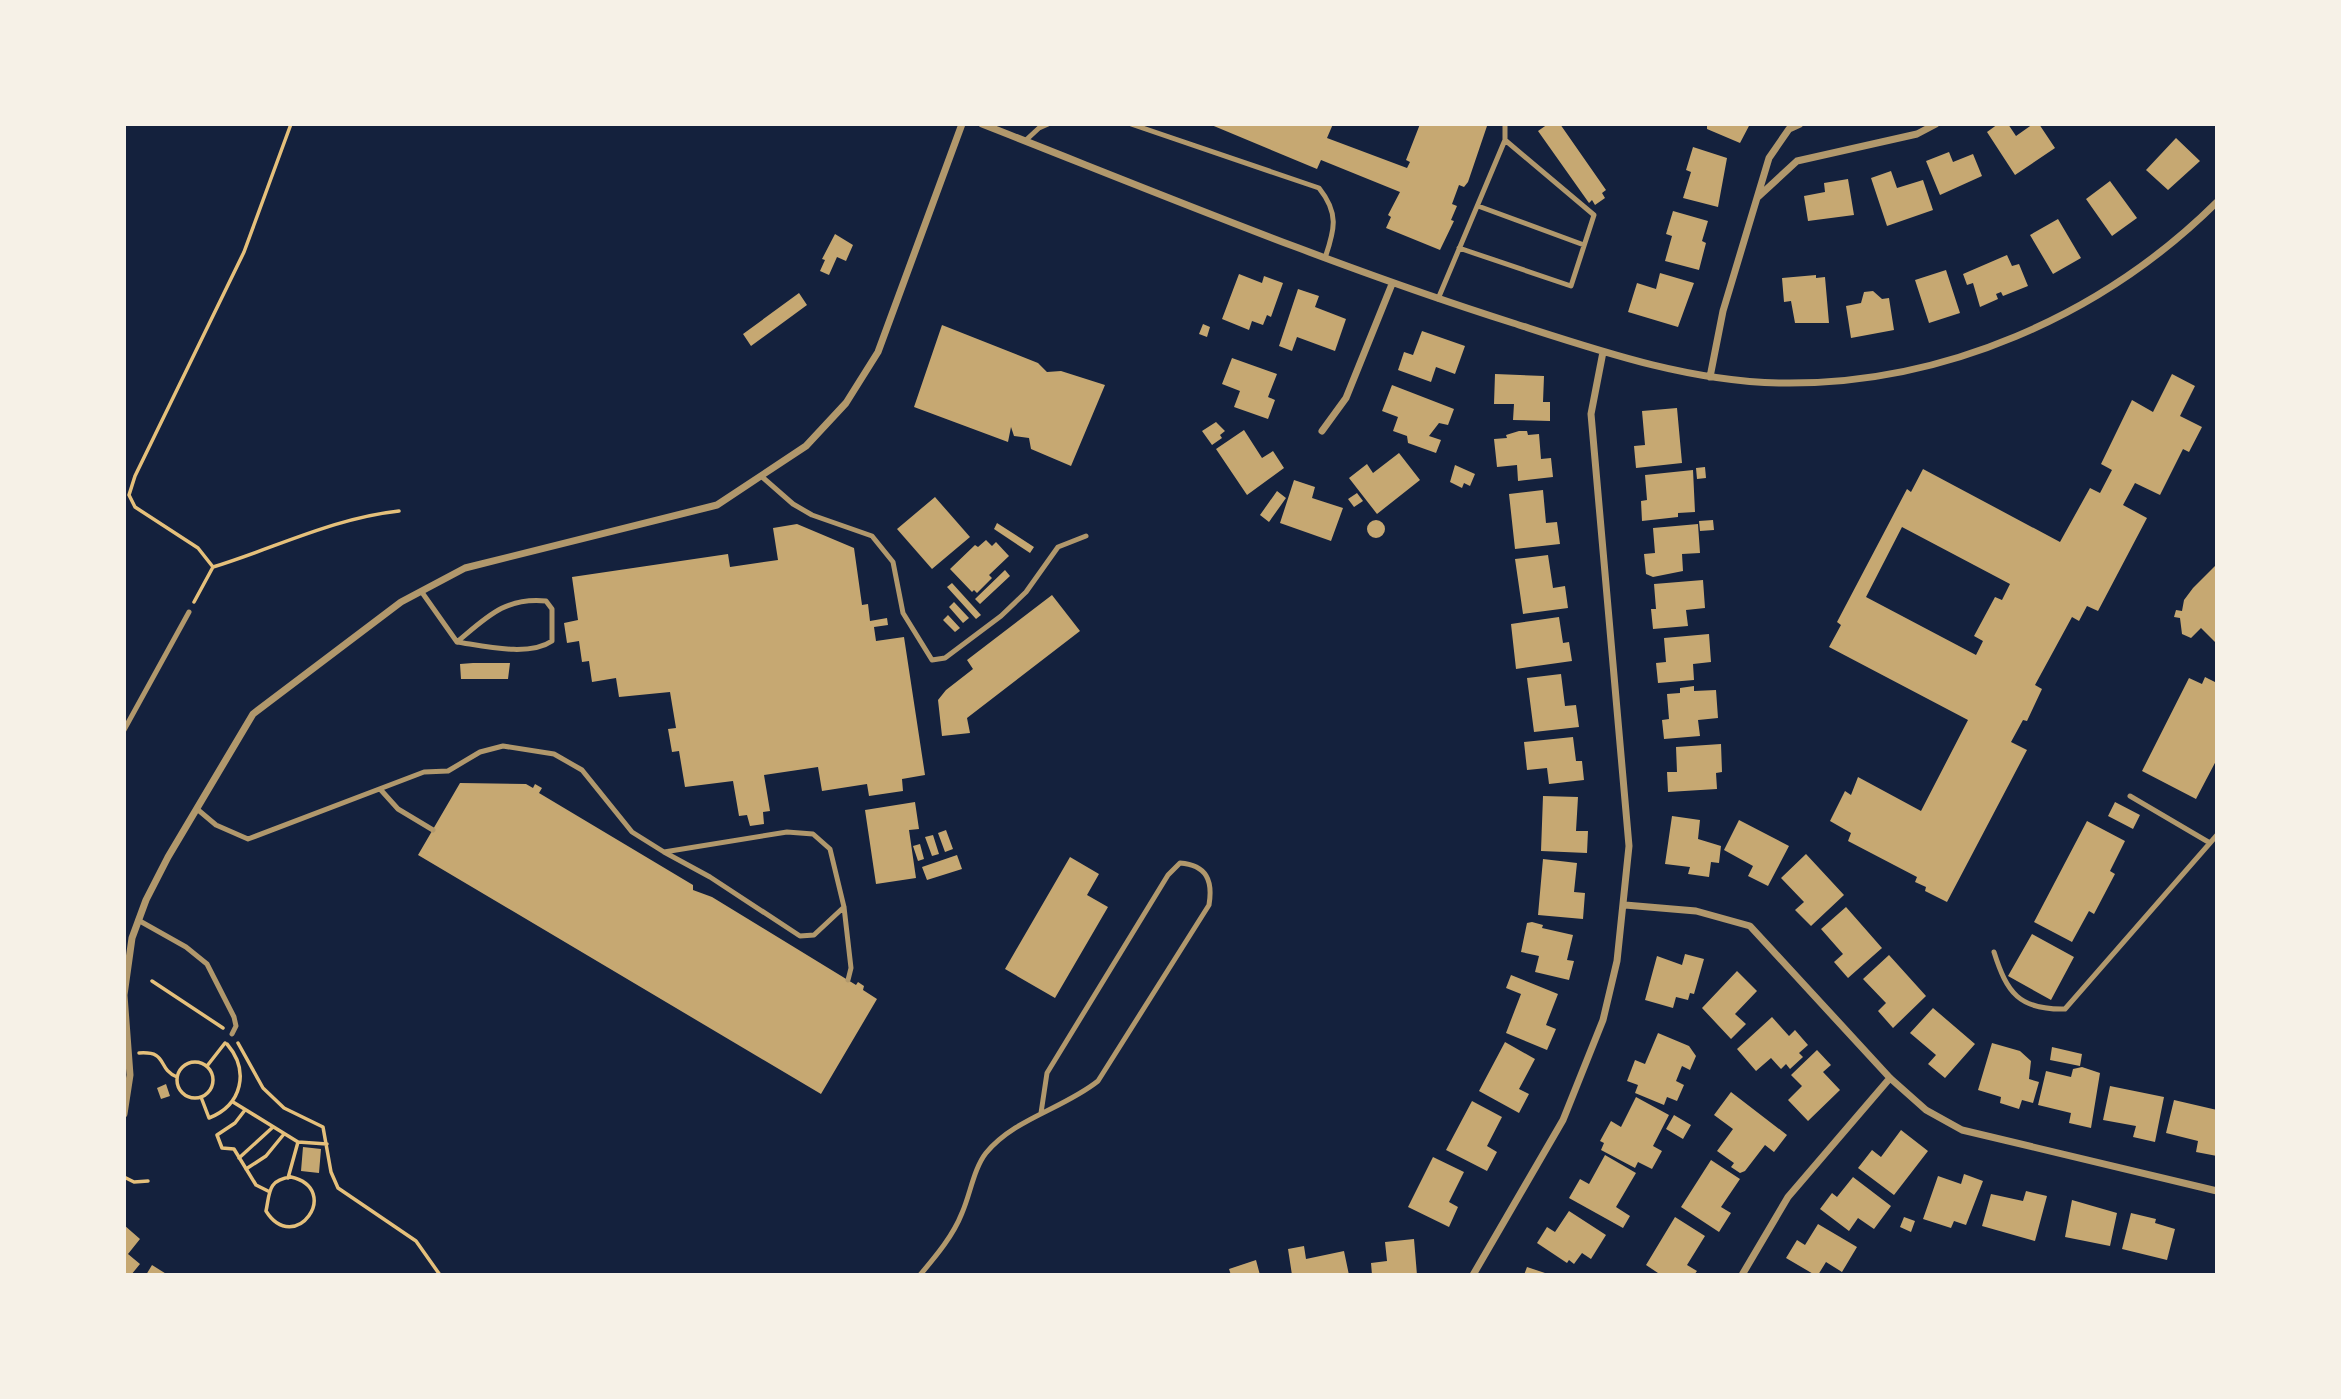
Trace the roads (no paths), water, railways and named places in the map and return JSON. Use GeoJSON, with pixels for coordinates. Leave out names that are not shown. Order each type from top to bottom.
{"type":"FeatureCollection","features":[{"type":"Feature","properties":{"kind":"street"},"geometry":{"type":"LineString","coordinates":[[124,1114],[130,1075],[124,995],[127,962],[138,920],[168,857],[253,714],[401,602],[466,568],[717,505],[806,446],[846,403],[878,352],[962,124]]}},
{"type":"Feature","properties":{"kind":"street"},"geometry":{"type":"LineString","coordinates":[[982,124],[1392,284],[1438,299],[1603,352],[1710,377],[1779,383],[1825,382],[1896,374],[1957,359],[2047,323],[2117,284],[2157,255],[2217,202]]}},
{"type":"Feature","properties":{"kind":"street"},"geometry":{"type":"LineString","coordinates":[[1710,377],[1723,311],[1769,158],[1789,129],[1800,124]]}},
{"type":"Feature","properties":{"kind":"street"},"geometry":{"type":"LineString","coordinates":[[1758,197],[1797,161],[1917,134],[1936,124]]}},
{"type":"Feature","properties":{"kind":"street"},"geometry":{"type":"LineString","coordinates":[[1322,431],[1346,398],[1392,284]]}},
{"type":"Feature","properties":{"kind":"street"},"geometry":{"type":"LineString","coordinates":[[1473,1275],[1563,1121],[1603,1020],[1625,905],[1629,846],[1591,414],[1603,352]]}},
{"type":"Feature","properties":{"kind":"street"},"geometry":{"type":"LineString","coordinates":[[1625,905],[1696,911],[1750,926],[1890,1078],[1926,1110],[1962,1130],[2217,1191]]}},
{"type":"Feature","properties":{"kind":"street"},"geometry":{"type":"LineString","coordinates":[[1742,1275],[1788,1197],[1890,1078]]}},
{"type":"Feature","properties":{"kind":"lane"},"geometry":{"type":"LineString","coordinates":[[1025,141],[1039,128],[1048,124]]}},
{"type":"Feature","properties":{"kind":"lane"},"geometry":{"type":"LineString","coordinates":[[1131,124],[1319,188],[1328,200],[1335,230],[1325,258]]}},
{"type":"Feature","properties":{"kind":"lane"},"geometry":{"type":"LineString","coordinates":[[1438,299],[1505,140],[1505,124]]}},
{"type":"Feature","properties":{"kind":"lane"},"geometry":{"type":"LineString","coordinates":[[1459,248],[1571,286],[1594,215],[1505,140]]}},
{"type":"Feature","properties":{"kind":"lane"},"geometry":{"type":"LineString","coordinates":[[1478,206],[1584,245]]}},
{"type":"Feature","properties":{"kind":"lane"},"geometry":{"type":"LineString","coordinates":[[761,476],[793,504],[812,514],[847,524],[872,536],[893,562],[903,613],[932,660],[945,658],[1001,616],[1047,567],[1058,547],[1086,536]]}},
{"type":"Feature","properties":{"kind":"lane"},"geometry":{"type":"LineString","coordinates":[[421,591],[457,642]]}},
{"type":"Feature","properties":{"kind":"lane"},"geometry":{"type":"LineString","coordinates":[[546,601],[552,609],[552,641],[541,649],[457,642],[491,614],[512,602],[546,601]]}},
{"type":"Feature","properties":{"kind":"lane"},"geometry":{"type":"LineString","coordinates":[[124,730],[189,612]]}},
{"type":"Feature","properties":{"kind":"lane"},"geometry":{"type":"LineString","coordinates":[[197,809],[216,825],[248,839],[424,772],[449,771],[480,752],[503,746],[555,754],[582,770],[632,832],[710,877],[800,936],[814,935],[844,907]]}},
{"type":"Feature","properties":{"kind":"lane"},"geometry":{"type":"LineString","coordinates":[[380,789],[398,808],[433,830]]}},
{"type":"Feature","properties":{"kind":"lane"},"geometry":{"type":"LineString","coordinates":[[2130,796],[2210,843]]}},
{"type":"Feature","properties":{"kind":"lane"},"geometry":{"type":"LineString","coordinates":[[664,852],[787,832],[813,834],[830,849],[844,907],[851,968],[848,980]]}},
{"type":"Feature","properties":{"kind":"lane"},"geometry":{"type":"LineString","coordinates":[[1994,952],[2004,984],[2015,995],[2043,1009],[2065,1009],[2217,835]]}},
{"type":"Feature","properties":{"kind":"lane"},"geometry":{"type":"LineString","coordinates":[[920,1275],[948,1240],[961,1216],[984,1156],[1002,1137],[1041,1113],[1076,1098],[1098,1082],[1209,905],[1212,888],[1206,875],[1193,864],[1180,863],[1168,876],[1047,1073],[1041,1113]]}},
{"type":"Feature","properties":{"kind":"lane"},"geometry":{"type":"LineString","coordinates":[[138,920],[187,947],[206,964],[234,1017],[236,1026],[232,1034]]}}]}
